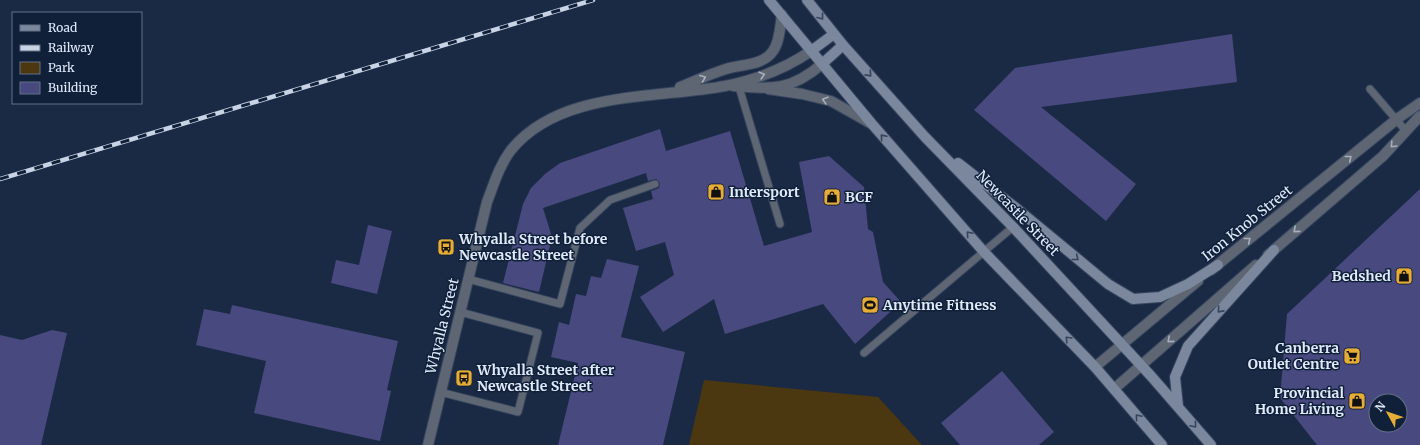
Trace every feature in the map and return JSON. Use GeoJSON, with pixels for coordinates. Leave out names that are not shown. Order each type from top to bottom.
{"type":"FeatureCollection","features":[{"type":"Feature","properties":{"kind":"main road"},"geometry":{"type":"LineString","coordinates":[[769,0],[872,124],[984,252],[1095,367],[1162,445]]}},
{"type":"Feature","properties":{"kind":"main road","name":"Newcastle Street"},"geometry":{"type":"LineString","coordinates":[[807,0],[843,45],[925,137],[1014,227],[1141,365],[1211,445]]}},
{"type":"Feature","properties":{"kind":"main road","name":"Whyalla Street"},"geometry":{"type":"LineString","coordinates":[[812,51],[834,34]]}},
{"type":"Feature","properties":{"kind":"main road","name":"Whyalla Street"},"geometry":{"type":"LineString","coordinates":[[822,64],[843,45]]}},
{"type":"Feature","properties":{"kind":"main road"},"geometry":{"type":"LineString","coordinates":[[925,137],[1016,208],[1108,284],[1133,299],[1160,297],[1188,284],[1218,265]]}},
{"type":"Feature","properties":{"kind":"main road"},"geometry":{"type":"LineString","coordinates":[[1178,406],[1175,377],[1188,346],[1274,250]]}},
{"type":"Feature","properties":{"kind":"street","name":"Whyalla Street"},"geometry":{"type":"LineString","coordinates":[[667,92],[728,68],[757,62],[766,58],[773,51],[777,42],[782,15]]}},
{"type":"Feature","properties":{"kind":"street","name":"Whyalla Street"},"geometry":{"type":"LineString","coordinates":[[725,86],[783,68],[812,51]]}},
{"type":"Feature","properties":{"kind":"street","name":"Whyalla Street"},"geometry":{"type":"LineString","coordinates":[[768,89],[797,82],[807,77],[822,64]]}},
{"type":"Feature","properties":{"kind":"street","name":"Whyalla Street"},"geometry":{"type":"LineString","coordinates":[[428,445],[487,202],[500,167],[512,150],[524,138],[556,117],[581,108],[667,92],[725,86],[768,89],[802,94],[831,101],[872,124]]}},
{"type":"Feature","properties":{"kind":"street","name":"Iron Knob Street"},"geometry":{"type":"LineString","coordinates":[[1095,367],[1121,344],[1397,119],[1420,103]]}},
{"type":"Feature","properties":{"kind":"street"},"geometry":{"type":"LineString","coordinates":[[1114,389],[1382,156],[1420,116]]}},
{"type":"Feature","properties":{"kind":"lane"},"geometry":{"type":"LineString","coordinates":[[739,87],[780,224]]}},
{"type":"Feature","properties":{"kind":"lane"},"geometry":{"type":"LineString","coordinates":[[1370,89],[1406,131]]}},
{"type":"Feature","properties":{"kind":"lane"},"geometry":{"type":"LineString","coordinates":[[468,279],[560,304],[580,228],[610,200],[655,184]]}},
{"type":"Feature","properties":{"kind":"lane"},"geometry":{"type":"LineString","coordinates":[[864,353],[1014,227]]}},
{"type":"Feature","properties":{"kind":"lane"},"geometry":{"type":"LineString","coordinates":[[440,392],[518,412],[538,333],[460,312]]}},
{"type":"Feature","properties":{"kind":"green space"},"geometry":{"type":"Polygon","coordinates":[[[704,380],[878,397],[922,445],[689,445],[704,380]]]}},
{"type":"Feature","properties":{"kind":"building"},"geometry":{"type":"Polygon","coordinates":[[[1232,34],[1237,82],[1041,107],[1136,184],[1106,221],[974,110],[1015,68],[1232,34]]]}},
{"type":"Feature","properties":{"kind":"building"},"geometry":{"type":"Polygon","coordinates":[[[660,129],[666,151],[730,131],[764,246],[812,232],[799,162],[829,156],[864,187],[868,229],[873,232],[883,282],[901,302],[855,344],[823,304],[725,334],[714,299],[663,332],[640,297],[674,275],[665,242],[636,251],[623,208],[653,199],[651,191],[659,188],[660,183],[656,179],[648,181],[646,173],[543,208],[552,237],[539,292],[503,283],[523,204],[531,188],[545,174],[560,163],[660,129]]]}},
{"type":"Feature","properties":{"kind":"building","name":"Canberra Outlet Centre"},"geometry":{"type":"Polygon","coordinates":[[[1420,189],[1420,445],[1317,445],[1280,398],[1287,314],[1420,189]]]}},
{"type":"Feature","properties":{"kind":"building"},"geometry":{"type":"Polygon","coordinates":[[[368,225],[392,231],[377,294],[331,283],[336,260],[359,265],[368,225]]]}},
{"type":"Feature","properties":{"kind":"building"},"geometry":{"type":"Polygon","coordinates":[[[607,259],[639,266],[621,337],[685,352],[663,445],[558,445],[578,363],[551,357],[559,322],[569,325],[576,294],[586,296],[591,276],[601,278],[607,259]]]}},
{"type":"Feature","properties":{"kind":"building"},"geometry":{"type":"Polygon","coordinates":[[[232,305],[398,341],[387,390],[391,391],[380,441],[254,413],[266,361],[196,345],[204,309],[230,314],[232,305]]]}},
{"type":"Feature","properties":{"kind":"building"},"geometry":{"type":"Polygon","coordinates":[[[52,330],[67,333],[41,445],[0,445],[0,335],[22,340],[52,330]]]}},
{"type":"Feature","properties":{"kind":"building"},"geometry":{"type":"Polygon","coordinates":[[[1002,371],[1054,432],[1039,445],[960,445],[941,423],[1002,371]]]}},
{"type":"Feature","properties":{"kind":"railway"},"geometry":{"type":"LineString","coordinates":[[0,179],[593,0]]}},
{"type":"Feature","properties":{"kind":"place","name":"Intersport"},"geometry":{"type":"Point","coordinates":[716,192]}},
{"type":"Feature","properties":{"kind":"place","name":"BCF"},"geometry":{"type":"Point","coordinates":[832,197]}},
{"type":"Feature","properties":{"kind":"place","name":"Whyalla Street before Newcastle Street"},"geometry":{"type":"Point","coordinates":[446,247]}},
{"type":"Feature","properties":{"kind":"place","name":"Bedshed"},"geometry":{"type":"Point","coordinates":[1404,276]}},
{"type":"Feature","properties":{"kind":"place","name":"Anytime Fitness"},"geometry":{"type":"Point","coordinates":[870,305]}},
{"type":"Feature","properties":{"kind":"place","name":"Canberra Outlet Centre"},"geometry":{"type":"Point","coordinates":[1352,356]}},
{"type":"Feature","properties":{"kind":"place","name":"Whyalla Street after Newcastle Street"},"geometry":{"type":"Point","coordinates":[464,378]}},
{"type":"Feature","properties":{"kind":"place","name":"Provincial Home Living"},"geometry":{"type":"Point","coordinates":[1357,401]}}]}
